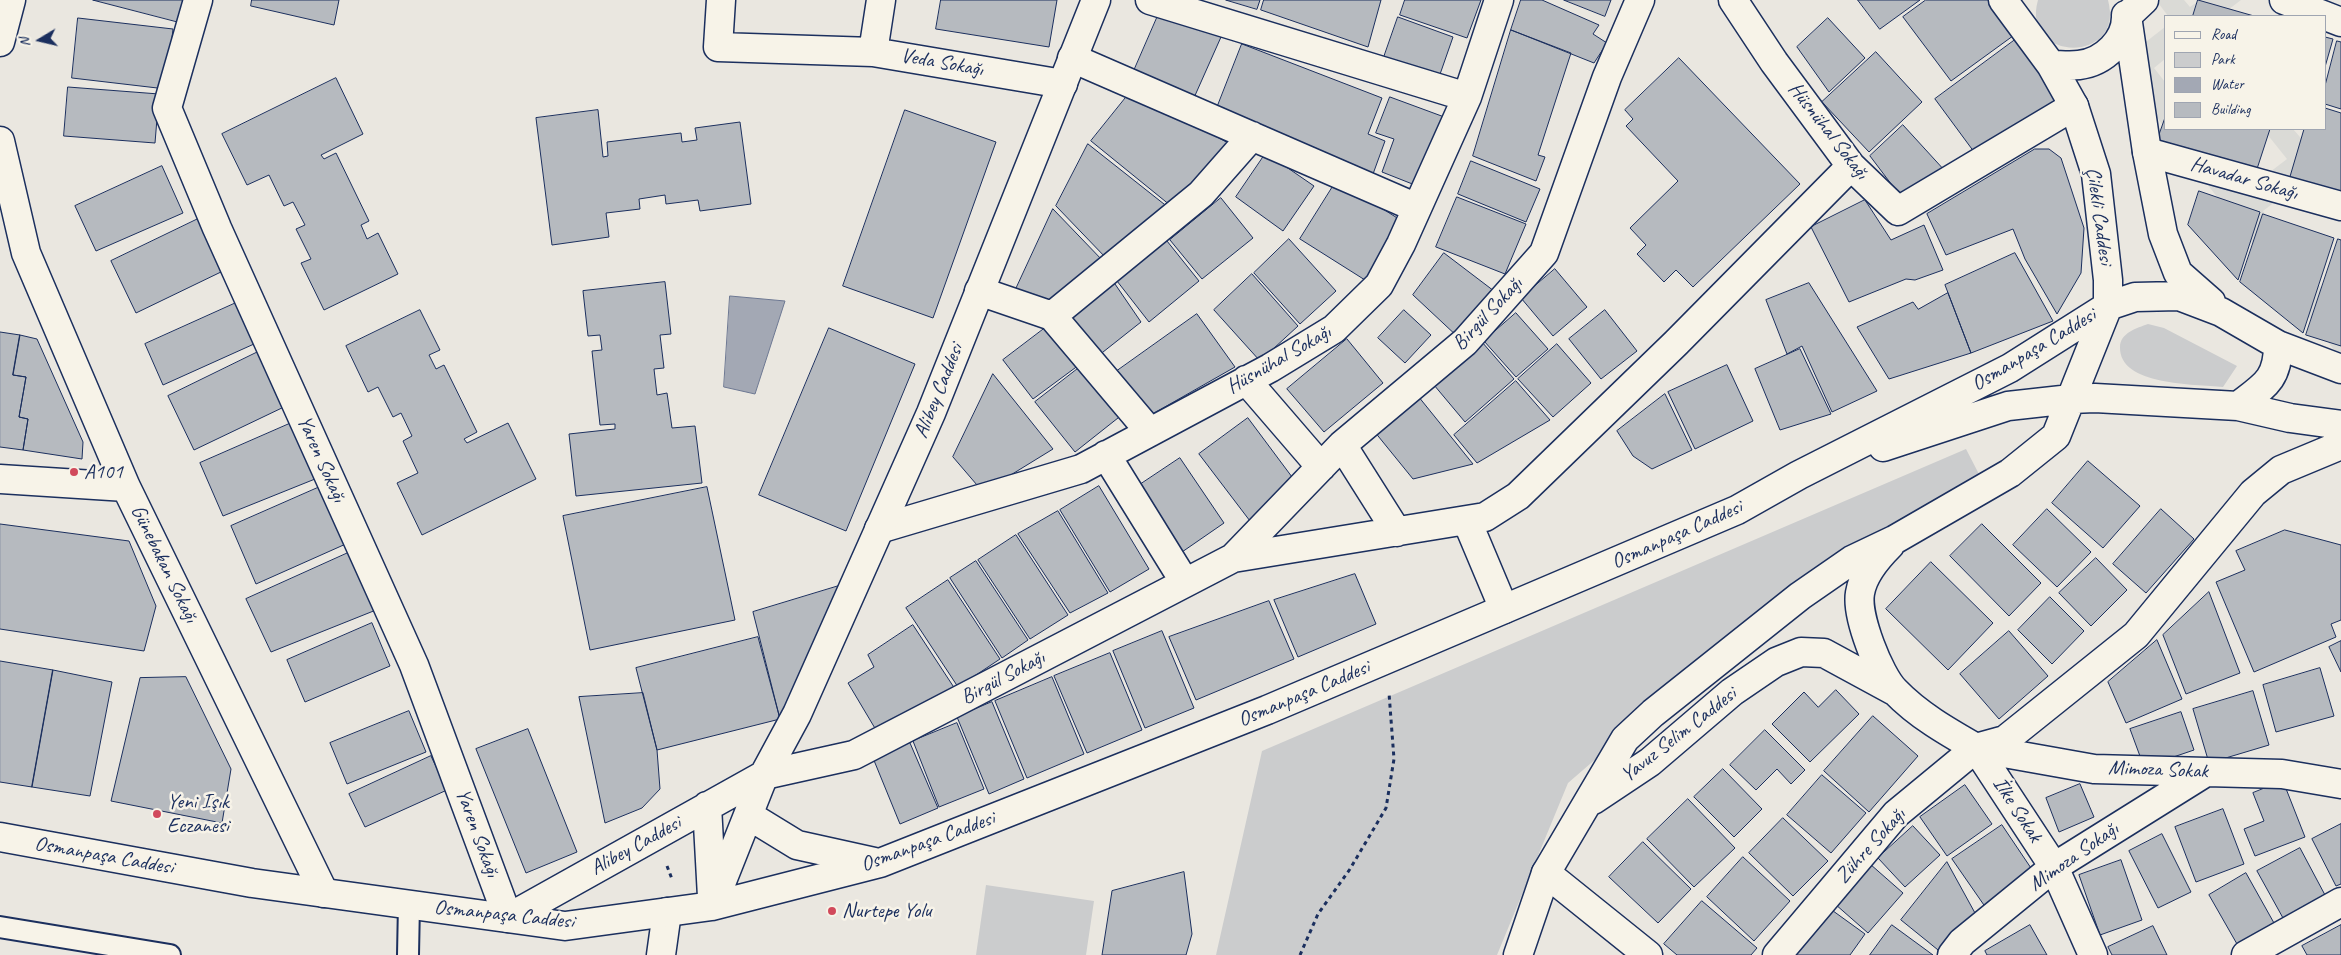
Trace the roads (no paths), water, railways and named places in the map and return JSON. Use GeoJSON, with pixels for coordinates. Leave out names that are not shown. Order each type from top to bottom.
{"type":"FeatureCollection","features":[{"type":"Feature","properties":{"kind":"street"},"geometry":{"type":"LineString","coordinates":[[0,42],[11,0]]}},
{"type":"Feature","properties":{"kind":"street","name":"Yaren Sokağı"},"geometry":{"type":"LineString","coordinates":[[198,0],[167,108],[217,228],[414,665],[508,918]]}},
{"type":"Feature","properties":{"kind":"street"},"geometry":{"type":"LineString","coordinates":[[721,0],[718,47],[873,52]]}},
{"type":"Feature","properties":{"kind":"street","name":"Veda Sokağı"},"geometry":{"type":"LineString","coordinates":[[881,0],[873,52],[1063,84]]}},
{"type":"Feature","properties":{"kind":"street","name":"Alibey Caddesi"},"geometry":{"type":"LineString","coordinates":[[712,906],[764,775],[797,714],[931,413],[1096,0]]}},
{"type":"Feature","properties":{"kind":"street"},"geometry":{"type":"LineString","coordinates":[[1150,0],[1466,98]]}},
{"type":"Feature","properties":{"kind":"street","name":"Hüsnühal Sokağı"},"geometry":{"type":"LineString","coordinates":[[879,529],[1081,468],[1246,380],[1334,329],[1379,285],[1417,208],[1466,98],[1499,0]]}},
{"type":"Feature","properties":{"kind":"street","name":"Birgül Sokağı"},"geometry":{"type":"LineString","coordinates":[[1233,558],[1342,445],[1465,342],[1544,253],[1607,77],[1640,0]]}},
{"type":"Feature","properties":{"kind":"street","name":"Hüsnühal Sokağı"},"geometry":{"type":"LineString","coordinates":[[1733,0],[1774,62],[1851,166],[1898,211],[2074,106]]}},
{"type":"Feature","properties":{"kind":"street"},"geometry":{"type":"LineString","coordinates":[[2284,0],[2323,15]]}},
{"type":"Feature","properties":{"kind":"street"},"geometry":{"type":"LineString","coordinates":[[2051,65],[2079,65],[2097,60],[2112,49],[2122,34],[2129,5]]}},
{"type":"Feature","properties":{"kind":"street"},"geometry":{"type":"LineString","coordinates":[[2129,5],[2146,152],[2163,234],[2178,273],[2222,312],[2278,345],[2341,369]]}},
{"type":"Feature","properties":{"kind":"street","name":"Çilekli Caddesi"},"geometry":{"type":"LineString","coordinates":[[2014,6],[2074,106],[2096,174],[2108,280],[2108,306]]}},
{"type":"Feature","properties":{"kind":"street"},"geometry":{"type":"LineString","coordinates":[[2326,16],[2341,22]]}},
{"type":"Feature","properties":{"kind":"street"},"geometry":{"type":"LineString","coordinates":[[1072,58],[1417,208]]}},
{"type":"Feature","properties":{"kind":"street"},"geometry":{"type":"LineString","coordinates":[[1052,316],[1201,194],[1252,136]]}},
{"type":"Feature","properties":{"kind":"street","name":"Havadar Sokağı"},"geometry":{"type":"LineString","coordinates":[[2146,152],[2341,206]]}},
{"type":"Feature","properties":{"kind":"street","name":"Günebakan Sokağı"},"geometry":{"type":"LineString","coordinates":[[1,154],[26,253],[126,487],[324,893]]}},
{"type":"Feature","properties":{"kind":"street","name":"Birgül Sokağı"},"geometry":{"type":"LineString","coordinates":[[764,775],[854,755],[975,694],[1184,582],[1233,558],[1485,517],[1518,496],[1676,343],[1851,166]]}},
{"type":"Feature","properties":{"kind":"street"},"geometry":{"type":"LineString","coordinates":[[979,291],[1052,316],[1150,432]]}},
{"type":"Feature","properties":{"kind":"street","name":"Osmanpaşa Caddesi"},"geometry":{"type":"LineString","coordinates":[[0,836],[252,883],[565,926],[712,906],[880,863],[1267,710],[1737,510],[1799,475],[2010,368],[2108,306],[2135,297],[2179,296],[2222,312]]}},
{"type":"Feature","properties":{"kind":"street"},"geometry":{"type":"LineString","coordinates":[[1589,802],[1625,739],[1653,713],[1800,596],[1852,560],[1894,540],[2010,473],[2056,436],[2083,399],[2089,350],[2108,306]]}},
{"type":"Feature","properties":{"kind":"street"},"geometry":{"type":"LineString","coordinates":[[2238,406],[2268,383],[2275,372],[2278,360],[2278,345]]}},
{"type":"Feature","properties":{"kind":"street"},"geometry":{"type":"LineString","coordinates":[[1246,380],[1321,467]]}},
{"type":"Feature","properties":{"kind":"street","name":"Osmanpaşa Caddesi"},"geometry":{"type":"LineString","coordinates":[[1799,475],[2008,406],[2083,399],[2238,406],[2290,418],[2341,424]]}},
{"type":"Feature","properties":{"kind":"street"},"geometry":{"type":"LineString","coordinates":[[1342,445],[1396,532]]}},
{"type":"Feature","properties":{"kind":"street"},"geometry":{"type":"LineString","coordinates":[[1894,540],[1871,566],[1860,592],[1861,616],[1869,644],[1894,690],[1940,727],[1976,748],[2005,740],[2136,635],[2253,492],[2281,470],[2341,445]]}},
{"type":"Feature","properties":{"kind":"street"},"geometry":{"type":"LineString","coordinates":[[1106,455],[1184,582]]}},
{"type":"Feature","properties":{"kind":"street"},"geometry":{"type":"LineString","coordinates":[[0,478],[126,487]]}},
{"type":"Feature","properties":{"kind":"street"},"geometry":{"type":"LineString","coordinates":[[1467,521],[1504,609]]}},
{"type":"Feature","properties":{"kind":"street","name":"Yavuz Selim Caddesi"},"geometry":{"type":"LineString","coordinates":[[1518,955],[1546,873],[1589,802],[1650,762],[1732,692],[1776,662],[1801,652],[1824,653],[1894,690]]}},
{"type":"Feature","properties":{"kind":"street","name":"Mimoza Sokak"},"geometry":{"type":"LineString","coordinates":[[1976,748],[2094,769],[2282,774],[2341,784]]}},
{"type":"Feature","properties":{"kind":"street","name":"İlke Sokak"},"geometry":{"type":"LineString","coordinates":[[1976,748],[2054,867],[2093,955]]}},
{"type":"Feature","properties":{"kind":"street","name":"Zühre Sokağı"},"geometry":{"type":"LineString","coordinates":[[1777,955],[1896,814],[1976,748]]}},
{"type":"Feature","properties":{"kind":"street","name":"Mimoza Sokağı"},"geometry":{"type":"LineString","coordinates":[[1952,955],[1962,942],[2054,867],[2206,772]]}},
{"type":"Feature","properties":{"kind":"street","name":"Alibey Caddesi"},"geometry":{"type":"LineString","coordinates":[[508,918],[764,775]]}},
{"type":"Feature","properties":{"kind":"street"},"geometry":{"type":"LineString","coordinates":[[707,806],[712,906]]}},
{"type":"Feature","properties":{"kind":"street"},"geometry":{"type":"LineString","coordinates":[[748,815],[797,845],[880,863]]}},
{"type":"Feature","properties":{"kind":"street"},"geometry":{"type":"LineString","coordinates":[[1546,873],[1648,955]]}},
{"type":"Feature","properties":{"kind":"street"},"geometry":{"type":"LineString","coordinates":[[2246,955],[2341,902]]}},
{"type":"Feature","properties":{"kind":"street"},"geometry":{"type":"LineString","coordinates":[[661,955],[667,912]]}},
{"type":"Feature","properties":{"kind":"lane"},"geometry":{"type":"LineString","coordinates":[[408,955],[409,904]]}},
{"type":"Feature","properties":{"kind":"lane"},"geometry":{"type":"LineString","coordinates":[[0,927],[170,955]]}},
{"type":"Feature","properties":{"kind":"water"},"geometry":{"type":"Polygon","coordinates":[[[730,296],[785,301],[755,394],[724,387],[730,296]]]}},
{"type":"Feature","properties":{"kind":"place","name":"A101"},"geometry":{"type":"Point","coordinates":[74,472]}},
{"type":"Feature","properties":{"kind":"place","name":"Yeni Işık Eczanesi"},"geometry":{"type":"Point","coordinates":[157,814]}},
{"type":"Feature","properties":{"kind":"place","name":"Nurtepe Yolu"},"geometry":{"type":"Point","coordinates":[832,911]}}]}
